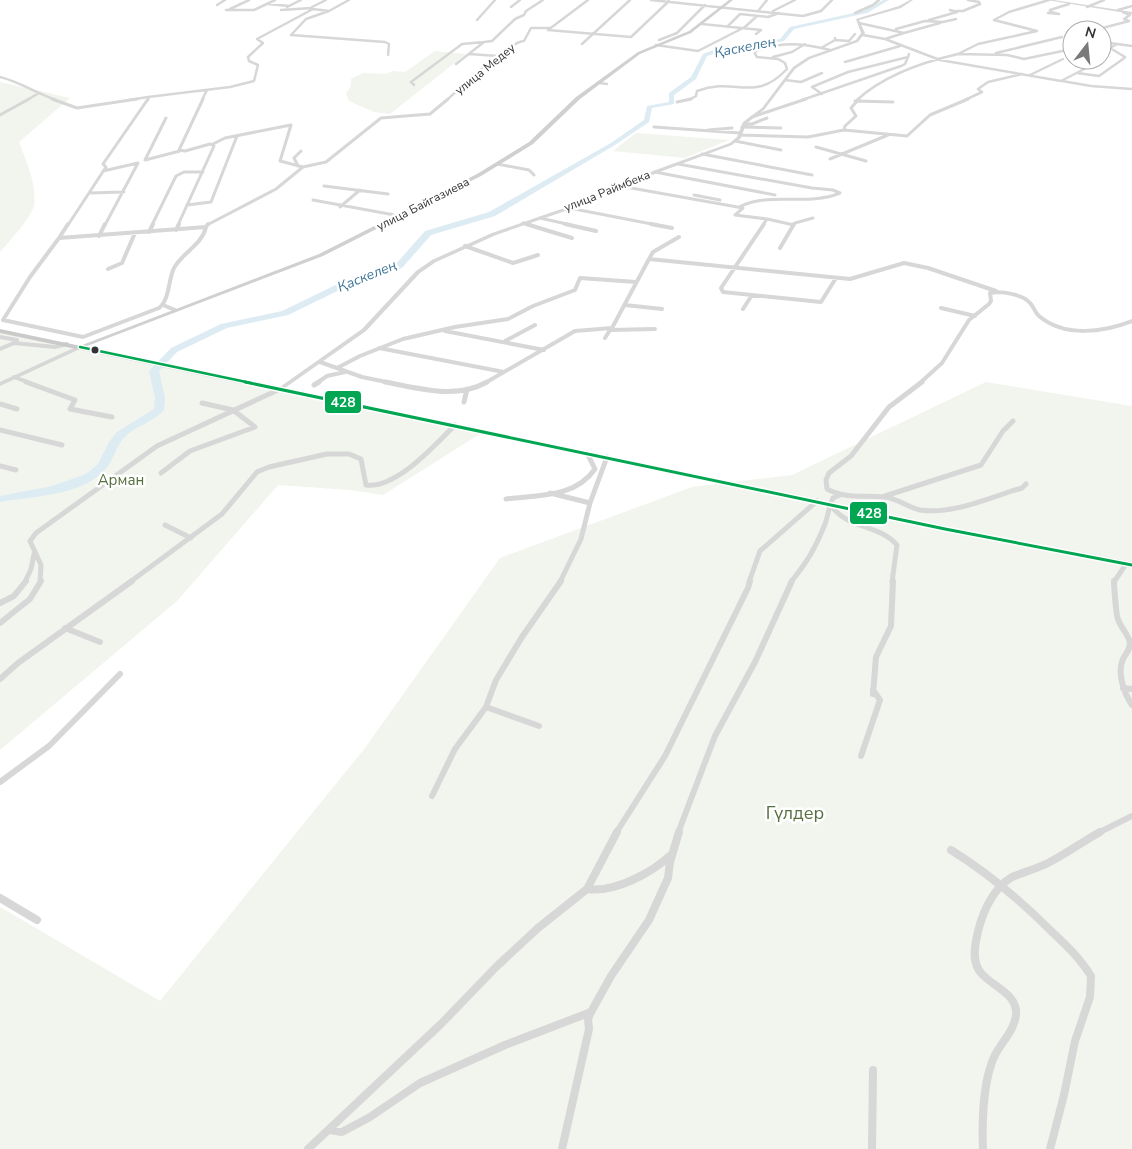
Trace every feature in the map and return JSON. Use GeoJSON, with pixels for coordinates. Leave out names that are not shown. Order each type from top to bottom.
{"type":"FeatureCollection","features":[{"type":"Feature","properties":{"kind":"main road","name":"улица Байгазиева"},"geometry":{"type":"LineString","coordinates":[[80,347],[321,255],[400,216],[497,164],[531,143],[562,112],[605,81],[639,53],[658,43],[690,32],[731,0]]}},
{"type":"Feature","properties":{"kind":"main road"},"geometry":{"type":"LineString","coordinates":[[0,331],[945,529],[1129,564]]}},
{"type":"Feature","properties":{"kind":"street"},"geometry":{"type":"LineString","coordinates":[[217,5],[224,0]]}},
{"type":"Feature","properties":{"kind":"street"},"geometry":{"type":"LineString","coordinates":[[249,0],[226,10],[254,10],[275,0]]}},
{"type":"Feature","properties":{"kind":"street"},"geometry":{"type":"LineString","coordinates":[[301,0],[281,10],[335,8]]}},
{"type":"Feature","properties":{"kind":"street"},"geometry":{"type":"LineString","coordinates":[[309,9],[326,0]]}},
{"type":"Feature","properties":{"kind":"street"},"geometry":{"type":"LineString","coordinates":[[350,0],[329,11],[306,19],[291,35],[385,42],[389,44],[388,55]]}},
{"type":"Feature","properties":{"kind":"street"},"geometry":{"type":"LineString","coordinates":[[477,20],[495,0]]}},
{"type":"Feature","properties":{"kind":"street"},"geometry":{"type":"LineString","coordinates":[[511,7],[520,0]]}},
{"type":"Feature","properties":{"kind":"street"},"geometry":{"type":"LineString","coordinates":[[414,85],[411,82],[462,44],[491,41],[516,19],[524,15],[526,11],[543,0]]}},
{"type":"Feature","properties":{"kind":"street"},"geometry":{"type":"LineString","coordinates":[[549,29],[588,0]]}},
{"type":"Feature","properties":{"kind":"street"},"geometry":{"type":"LineString","coordinates":[[582,44],[630,0]]}},
{"type":"Feature","properties":{"kind":"street"},"geometry":{"type":"LineString","coordinates":[[651,0],[706,4],[806,16],[821,11],[832,0]]}},
{"type":"Feature","properties":{"kind":"street"},"geometry":{"type":"LineString","coordinates":[[758,11],[767,0]]}},
{"type":"Feature","properties":{"kind":"street"},"geometry":{"type":"LineString","coordinates":[[771,12],[795,0]]}},
{"type":"Feature","properties":{"kind":"street"},"geometry":{"type":"LineString","coordinates":[[855,13],[873,5],[879,0]]}},
{"type":"Feature","properties":{"kind":"street"},"geometry":{"type":"LineString","coordinates":[[863,35],[857,20],[900,7],[912,0]]}},
{"type":"Feature","properties":{"kind":"street"},"geometry":{"type":"LineString","coordinates":[[950,10],[963,11],[980,4],[979,2],[968,0]]}},
{"type":"Feature","properties":{"kind":"street"},"geometry":{"type":"LineString","coordinates":[[958,54],[974,45],[1037,31],[994,20],[1009,12],[1048,0],[1132,13]]}},
{"type":"Feature","properties":{"kind":"street"},"geometry":{"type":"LineString","coordinates":[[1087,6],[1104,0]]}},
{"type":"Feature","properties":{"kind":"street"},"geometry":{"type":"LineString","coordinates":[[549,29],[631,37],[669,1]]}},
{"type":"Feature","properties":{"kind":"street"},"geometry":{"type":"LineString","coordinates":[[266,4],[290,6]]}},
{"type":"Feature","properties":{"kind":"street"},"geometry":{"type":"LineString","coordinates":[[658,43],[679,32],[706,4]]}},
{"type":"Feature","properties":{"kind":"street"},"geometry":{"type":"LineString","coordinates":[[1051,12],[1052,9],[1069,4]]}},
{"type":"Feature","properties":{"kind":"street"},"geometry":{"type":"LineString","coordinates":[[1116,11],[1132,6]]}},
{"type":"Feature","properties":{"kind":"street"},"geometry":{"type":"LineString","coordinates":[[0,77],[18,81],[39,94],[80,108],[236,86],[255,80],[258,65],[247,59],[261,46],[262,42],[257,39],[314,8]]}},
{"type":"Feature","properties":{"kind":"street"},"geometry":{"type":"LineString","coordinates":[[324,9],[329,11]]}},
{"type":"Feature","properties":{"kind":"street"},"geometry":{"type":"LineString","coordinates":[[894,30],[956,11]]}},
{"type":"Feature","properties":{"kind":"street"},"geometry":{"type":"LineString","coordinates":[[1123,12],[1130,15],[1125,18]]}},
{"type":"Feature","properties":{"kind":"street"},"geometry":{"type":"LineString","coordinates":[[727,26],[740,14],[772,16],[779,13]]}},
{"type":"Feature","properties":{"kind":"street"},"geometry":{"type":"LineString","coordinates":[[658,43],[698,51],[744,28],[757,16]]}},
{"type":"Feature","properties":{"kind":"street"},"geometry":{"type":"LineString","coordinates":[[772,16],[772,21]]}},
{"type":"Feature","properties":{"kind":"street"},"geometry":{"type":"LineString","coordinates":[[1125,18],[1132,20]]}},
{"type":"Feature","properties":{"kind":"street"},"geometry":{"type":"LineString","coordinates":[[1112,26],[1129,21],[1125,18]]}},
{"type":"Feature","properties":{"kind":"street"},"geometry":{"type":"LineString","coordinates":[[886,39],[956,19]]}},
{"type":"Feature","properties":{"kind":"street"},"geometry":{"type":"LineString","coordinates":[[927,21],[943,22]]}},
{"type":"Feature","properties":{"kind":"street"},"geometry":{"type":"LineString","coordinates":[[702,24],[761,30],[756,34]]}},
{"type":"Feature","properties":{"kind":"street"},"geometry":{"type":"LineString","coordinates":[[859,24],[894,30],[904,34]]}},
{"type":"Feature","properties":{"kind":"street","name":"улица Медеу"},"geometry":{"type":"LineString","coordinates":[[304,167],[326,162],[382,117],[420,116],[434,111],[498,56],[518,41],[524,41],[533,28],[549,29]]}},
{"type":"Feature","properties":{"kind":"street"},"geometry":{"type":"LineString","coordinates":[[820,48],[835,39],[849,41],[855,34]]}},
{"type":"Feature","properties":{"kind":"street"},"geometry":{"type":"LineString","coordinates":[[742,126],[763,109],[794,68],[809,58],[851,44],[863,35],[886,39],[910,53],[1000,72],[1030,75],[1091,86],[1132,89]]}},
{"type":"Feature","properties":{"kind":"street"},"geometry":{"type":"LineString","coordinates":[[987,55],[1062,37]]}},
{"type":"Feature","properties":{"kind":"street"},"geometry":{"type":"LineString","coordinates":[[456,64],[484,42]]}},
{"type":"Feature","properties":{"kind":"street"},"geometry":{"type":"LineString","coordinates":[[677,102],[687,101],[696,96],[699,89],[710,86],[768,87],[784,74],[787,68],[784,61],[757,57],[754,52],[778,43],[805,44],[830,50]]}},
{"type":"Feature","properties":{"kind":"street"},"geometry":{"type":"LineString","coordinates":[[1112,43],[1132,46]]}},
{"type":"Feature","properties":{"kind":"street"},"geometry":{"type":"LineString","coordinates":[[769,58],[792,52],[805,44]]}},
{"type":"Feature","properties":{"kind":"street"},"geometry":{"type":"LineString","coordinates":[[1076,73],[1099,76],[1123,59],[1125,57],[1110,48],[1116,44]]}},
{"type":"Feature","properties":{"kind":"street"},"geometry":{"type":"LineString","coordinates":[[845,62],[900,46]]}},
{"type":"Feature","properties":{"kind":"street"},"geometry":{"type":"LineString","coordinates":[[844,130],[846,124],[856,116],[851,108],[864,92],[936,58],[958,54],[1012,56],[1024,59],[1062,51]]}},
{"type":"Feature","properties":{"kind":"street"},"geometry":{"type":"LineString","coordinates":[[822,94],[812,88],[847,73],[910,53]]}},
{"type":"Feature","properties":{"kind":"street"},"geometry":{"type":"LineString","coordinates":[[752,117],[901,66],[905,64],[910,53]]}},
{"type":"Feature","properties":{"kind":"street"},"geometry":{"type":"LineString","coordinates":[[469,54],[498,56]]}},
{"type":"Feature","properties":{"kind":"street"},"geometry":{"type":"LineString","coordinates":[[1030,75],[1062,59]]}},
{"type":"Feature","properties":{"kind":"street"},"geometry":{"type":"LineString","coordinates":[[1062,81],[1082,70]]}},
{"type":"Feature","properties":{"kind":"street"},"geometry":{"type":"LineString","coordinates":[[785,80],[805,81],[822,73]]}},
{"type":"Feature","properties":{"kind":"street"},"geometry":{"type":"LineString","coordinates":[[847,73],[861,80]]}},
{"type":"Feature","properties":{"kind":"street"},"geometry":{"type":"LineString","coordinates":[[654,127],[808,137],[844,130],[907,136],[930,115],[982,92],[978,88],[982,84],[1022,74]]}},
{"type":"Feature","properties":{"kind":"street"},"geometry":{"type":"LineString","coordinates":[[820,84],[822,80]]}},
{"type":"Feature","properties":{"kind":"street"},"geometry":{"type":"LineString","coordinates":[[831,83],[841,87]]}},
{"type":"Feature","properties":{"kind":"street"},"geometry":{"type":"LineString","coordinates":[[841,87],[844,83]]}},
{"type":"Feature","properties":{"kind":"street"},"geometry":{"type":"LineString","coordinates":[[180,151],[179,149],[207,90]]}},
{"type":"Feature","properties":{"kind":"street"},"geometry":{"type":"LineString","coordinates":[[0,115],[39,94]]}},
{"type":"Feature","properties":{"kind":"street"},"geometry":{"type":"LineString","coordinates":[[148,97],[138,115],[103,164],[106,167],[89,194],[34,271],[2,320],[83,337],[163,305],[175,310]]}},
{"type":"Feature","properties":{"kind":"street"},"geometry":{"type":"LineString","coordinates":[[855,101],[893,102]]}},
{"type":"Feature","properties":{"kind":"street"},"geometry":{"type":"LineString","coordinates":[[145,160],[166,118]]}},
{"type":"Feature","properties":{"kind":"street"},"geometry":{"type":"LineString","coordinates":[[742,126],[767,118]]}},
{"type":"Feature","properties":{"kind":"street"},"geometry":{"type":"LineString","coordinates":[[103,171],[213,144],[220,140],[291,125],[280,161],[304,167]]}},
{"type":"Feature","properties":{"kind":"street"},"geometry":{"type":"LineString","coordinates":[[742,126],[781,128]]}},
{"type":"Feature","properties":{"kind":"street","name":"улица Раймбека"},"geometry":{"type":"LineString","coordinates":[[280,389],[364,330],[418,272],[434,261],[465,246],[569,208],[735,141],[740,134],[742,126]]}},
{"type":"Feature","properties":{"kind":"street"},"geometry":{"type":"LineString","coordinates":[[703,131],[716,128],[732,128]]}},
{"type":"Feature","properties":{"kind":"street"},"geometry":{"type":"LineString","coordinates":[[830,159],[890,135]]}},
{"type":"Feature","properties":{"kind":"street"},"geometry":{"type":"LineString","coordinates":[[187,205],[211,202],[237,136]]}},
{"type":"Feature","properties":{"kind":"street"},"geometry":{"type":"LineString","coordinates":[[735,141],[780,150]]}},
{"type":"Feature","properties":{"kind":"street"},"geometry":{"type":"LineString","coordinates":[[176,230],[203,172],[214,146],[213,144]]}},
{"type":"Feature","properties":{"kind":"street"},"geometry":{"type":"LineString","coordinates":[[816,147],[866,161]]}},
{"type":"Feature","properties":{"kind":"street"},"geometry":{"type":"LineString","coordinates":[[298,166],[294,158],[302,150]]}},
{"type":"Feature","properties":{"kind":"street"},"geometry":{"type":"LineString","coordinates":[[702,154],[812,175]]}},
{"type":"Feature","properties":{"kind":"street"},"geometry":{"type":"LineString","coordinates":[[99,236],[124,192],[138,162]]}},
{"type":"Feature","properties":{"kind":"street"},"geometry":{"type":"LineString","coordinates":[[497,164],[529,170],[534,175]]}},
{"type":"Feature","properties":{"kind":"street"},"geometry":{"type":"LineString","coordinates":[[678,164],[812,188],[833,190],[840,193],[819,201],[760,201],[745,203],[738,208]]}},
{"type":"Feature","properties":{"kind":"street"},"geometry":{"type":"LineString","coordinates":[[163,305],[173,269],[206,231],[209,223],[276,189],[304,167]]}},
{"type":"Feature","properties":{"kind":"street"},"geometry":{"type":"LineString","coordinates":[[149,232],[176,176],[184,172],[203,172]]}},
{"type":"Feature","properties":{"kind":"street"},"geometry":{"type":"LineString","coordinates":[[655,172],[775,196]]}},
{"type":"Feature","properties":{"kind":"street"},"geometry":{"type":"LineString","coordinates":[[628,183],[720,200]]}},
{"type":"Feature","properties":{"kind":"street"},"geometry":{"type":"LineString","coordinates":[[324,186],[388,194]]}},
{"type":"Feature","properties":{"kind":"street"},"geometry":{"type":"LineString","coordinates":[[620,186],[743,208],[735,214],[795,223],[813,218]]}},
{"type":"Feature","properties":{"kind":"street"},"geometry":{"type":"LineString","coordinates":[[340,207],[360,190]]}},
{"type":"Feature","properties":{"kind":"street"},"geometry":{"type":"LineString","coordinates":[[89,194],[124,192]]}},
{"type":"Feature","properties":{"kind":"street"},"geometry":{"type":"LineString","coordinates":[[684,196],[696,196]]}},
{"type":"Feature","properties":{"kind":"street"},"geometry":{"type":"LineString","coordinates":[[313,200],[340,207],[400,216]]}},
{"type":"Feature","properties":{"kind":"street"},"geometry":{"type":"LineString","coordinates":[[569,208],[672,228]]}},
{"type":"Feature","properties":{"kind":"street"},"geometry":{"type":"LineString","coordinates":[[540,218],[596,231]]}},
{"type":"Feature","properties":{"kind":"street"},"geometry":{"type":"LineString","coordinates":[[766,219],[721,288],[723,292],[822,302],[836,278]]}},
{"type":"Feature","properties":{"kind":"street"},"geometry":{"type":"LineString","coordinates":[[780,248],[795,223]]}},
{"type":"Feature","properties":{"kind":"street"},"geometry":{"type":"LineString","coordinates":[[523,224],[572,238]]}},
{"type":"Feature","properties":{"kind":"street"},"geometry":{"type":"LineString","coordinates":[[59,238],[206,227]]}},
{"type":"Feature","properties":{"kind":"street"},"geometry":{"type":"LineString","coordinates":[[108,269],[122,263],[135,233]]}},
{"type":"Feature","properties":{"kind":"street"},"geometry":{"type":"LineString","coordinates":[[605,338],[653,252],[679,237]]}},
{"type":"Feature","properties":{"kind":"street"},"geometry":{"type":"LineString","coordinates":[[465,246],[512,263],[538,255]]}},
{"type":"Feature","properties":{"kind":"street"},"geometry":{"type":"LineString","coordinates":[[649,259],[850,279],[904,263],[928,268],[1028,301],[1040,316],[1078,331],[1094,332],[1132,321]]}},
{"type":"Feature","properties":{"kind":"street"},"geometry":{"type":"LineString","coordinates":[[337,368],[379,348],[413,336],[514,317],[533,306],[574,290],[580,278],[636,282]]}},
{"type":"Feature","properties":{"kind":"street"},"geometry":{"type":"LineString","coordinates":[[840,496],[827,489],[826,480],[829,473],[851,456],[885,410],[928,378],[942,363],[969,320],[989,304],[991,300],[990,292],[996,291]]}},
{"type":"Feature","properties":{"kind":"street"},"geometry":{"type":"LineString","coordinates":[[743,309],[752,295]]}},
{"type":"Feature","properties":{"kind":"street"},"geometry":{"type":"LineString","coordinates":[[625,305],[662,309]]}},
{"type":"Feature","properties":{"kind":"street"},"geometry":{"type":"LineString","coordinates":[[941,308],[975,316]]}},
{"type":"Feature","properties":{"kind":"street"},"geometry":{"type":"LineString","coordinates":[[505,341],[535,325]]}},
{"type":"Feature","properties":{"kind":"street"},"geometry":{"type":"LineString","coordinates":[[320,362],[375,380],[437,392],[481,386],[575,332],[655,329]]}},
{"type":"Feature","properties":{"kind":"street"},"geometry":{"type":"LineString","coordinates":[[440,330],[544,350]]}},
{"type":"Feature","properties":{"kind":"street"},"geometry":{"type":"LineString","coordinates":[[0,337],[55,347],[66,344]]}},
{"type":"Feature","properties":{"kind":"street"},"geometry":{"type":"LineString","coordinates":[[0,349],[14,342],[22,342]]}},
{"type":"Feature","properties":{"kind":"street"},"geometry":{"type":"LineString","coordinates":[[0,384],[80,347]]}},
{"type":"Feature","properties":{"kind":"street"},"geometry":{"type":"LineString","coordinates":[[379,348],[504,372]]}},
{"type":"Feature","properties":{"kind":"street"},"geometry":{"type":"LineString","coordinates":[[314,385],[327,376],[347,371]]}},
{"type":"Feature","properties":{"kind":"street"},"geometry":{"type":"LineString","coordinates":[[14,377],[76,401],[70,409],[112,417]]}},
{"type":"Feature","properties":{"kind":"street"},"geometry":{"type":"LineString","coordinates":[[0,623],[37,591],[42,568],[38,557],[34,554],[30,541],[36,533],[157,446],[280,389]]}},
{"type":"Feature","properties":{"kind":"street"},"geometry":{"type":"LineString","coordinates":[[464,402],[467,389]]}},
{"type":"Feature","properties":{"kind":"street"},"geometry":{"type":"LineString","coordinates":[[161,474],[190,451],[255,427],[233,410],[202,403]]}},
{"type":"Feature","properties":{"kind":"street"},"geometry":{"type":"LineString","coordinates":[[0,404],[17,409]]}},
{"type":"Feature","properties":{"kind":"street"},"geometry":{"type":"LineString","coordinates":[[883,497],[981,465],[992,453],[998,437],[1013,421]]}},
{"type":"Feature","properties":{"kind":"street"},"geometry":{"type":"LineString","coordinates":[[0,680],[18,663],[65,628],[191,538],[229,506],[257,472],[269,467],[327,454],[355,455],[361,459],[366,485],[375,487],[382,485],[418,460],[455,425]]}},
{"type":"Feature","properties":{"kind":"street"},"geometry":{"type":"LineString","coordinates":[[0,430],[62,445]]}},
{"type":"Feature","properties":{"kind":"street"},"geometry":{"type":"LineString","coordinates":[[506,499],[569,491],[585,483],[592,476],[595,469],[587,453]]}},
{"type":"Feature","properties":{"kind":"street"},"geometry":{"type":"LineString","coordinates":[[432,796],[455,749],[486,707],[496,680],[522,637],[558,586],[581,539],[590,503],[607,457]]}},
{"type":"Feature","properties":{"kind":"street"},"geometry":{"type":"LineString","coordinates":[[0,466],[16,470]]}},
{"type":"Feature","properties":{"kind":"street"},"geometry":{"type":"LineString","coordinates":[[562,1149],[589,1029],[588,1019],[611,976],[649,920],[668,878],[672,852],[692,791],[715,736],[755,662],[790,584],[809,560],[826,522],[833,498],[840,496],[883,497],[896,500],[914,508],[942,511],[1022,488],[1026,484]]}},
{"type":"Feature","properties":{"kind":"street"},"geometry":{"type":"LineString","coordinates":[[550,493],[590,503]]}},
{"type":"Feature","properties":{"kind":"street"},"geometry":{"type":"LineString","coordinates":[[229,506],[230,499]]}},
{"type":"Feature","properties":{"kind":"street"},"geometry":{"type":"LineString","coordinates":[[308,1149],[442,1023],[496,967],[538,928],[587,889],[620,826],[665,756],[748,588],[760,551],[817,501]]}},
{"type":"Feature","properties":{"kind":"street"},"geometry":{"type":"LineString","coordinates":[[830,504],[833,511],[851,523],[888,536],[897,545],[892,586],[891,626],[876,656],[873,692],[880,700],[870,733],[863,745],[861,756]]}},
{"type":"Feature","properties":{"kind":"street"},"geometry":{"type":"LineString","coordinates":[[164,525],[191,538]]}},
{"type":"Feature","properties":{"kind":"street"},"geometry":{"type":"LineString","coordinates":[[0,603],[16,597],[26,580],[34,554]]}},
{"type":"Feature","properties":{"kind":"street"},"geometry":{"type":"LineString","coordinates":[[1129,564],[1115,579],[1113,586],[1117,601],[1117,618],[1130,642],[1129,651],[1123,658],[1120,680],[1124,693],[1132,705]]}},
{"type":"Feature","properties":{"kind":"street"},"geometry":{"type":"LineString","coordinates":[[65,628],[100,642]]}},
{"type":"Feature","properties":{"kind":"street"},"geometry":{"type":"LineString","coordinates":[[0,782],[32,762],[56,742],[120,674]]}},
{"type":"Feature","properties":{"kind":"street"},"geometry":{"type":"LineString","coordinates":[[1123,688],[1132,689]]}},
{"type":"Feature","properties":{"kind":"street"},"geometry":{"type":"LineString","coordinates":[[486,707],[539,726]]}},
{"type":"Feature","properties":{"kind":"street"},"geometry":{"type":"LineString","coordinates":[[983,1149],[982,1115],[992,1059],[1009,1034],[1016,1017],[1016,1008],[1011,998],[977,967],[974,955],[980,924],[1002,885],[1017,876],[1045,864],[1105,829],[1132,816]]}},
{"type":"Feature","properties":{"kind":"street"},"geometry":{"type":"LineString","coordinates":[[951,850],[989,874],[1002,885],[1069,948],[1087,968],[1091,977],[1086,1009],[1077,1034],[1066,1089],[1050,1149]]}},
{"type":"Feature","properties":{"kind":"street"},"geometry":{"type":"LineString","coordinates":[[587,889],[606,888],[626,882],[653,868],[668,858],[672,852]]}},
{"type":"Feature","properties":{"kind":"street"},"geometry":{"type":"LineString","coordinates":[[0,898],[37,920]]}},
{"type":"Feature","properties":{"kind":"street"},"geometry":{"type":"LineString","coordinates":[[330,1130],[342,1132],[370,1117],[420,1083],[505,1045],[591,1012]]}},
{"type":"Feature","properties":{"kind":"street"},"geometry":{"type":"LineString","coordinates":[[872,1149],[873,1070]]}},
{"type":"Feature","properties":{"kind":"green space"},"geometry":{"type":"Polygon","coordinates":[[[435,51],[466,54],[390,114],[374,112],[349,101],[346,94],[351,86],[351,79],[363,73],[386,74],[393,71],[405,72],[435,51]]]}},
{"type":"Feature","properties":{"kind":"green space"},"geometry":{"type":"Polygon","coordinates":[[[0,82],[70,98],[19,142],[28,165],[34,189],[34,205],[24,223],[0,252],[0,82]]]}},
{"type":"Feature","properties":{"kind":"green space"},"geometry":{"type":"Polygon","coordinates":[[[636,133],[729,140],[685,158],[613,151],[636,133]]]}},
{"type":"Feature","properties":{"kind":"green space","name":"Арман"},"geometry":{"type":"Polygon","coordinates":[[[0,331],[487,432],[475,437],[383,495],[350,490],[278,485],[177,601],[0,750],[0,331]]]}},
{"type":"Feature","properties":{"kind":"green space","name":"Гүлдер"},"geometry":{"type":"Polygon","coordinates":[[[986,382],[1132,406],[1132,1149],[0,1149],[0,907],[160,1001],[365,748],[500,558],[692,487],[792,475],[986,382]]]}},
{"type":"Feature","properties":{"kind":"waterway","name":"Қаскелең"},"geometry":{"type":"LineString","coordinates":[[0,499],[66,486],[90,477],[99,470],[106,462],[117,438],[159,410],[160,398],[154,371],[174,350],[224,326],[285,313],[353,280],[399,266],[428,233],[492,214],[613,144],[647,121],[649,107],[672,103],[671,94],[694,78],[705,55],[719,50],[782,40],[792,28],[865,12],[887,0]]}},
{"type":"Feature","properties":{"kind":"transit line","name":"428"},"geometry":{"type":"LineString","coordinates":[[80,347],[945,529],[1132,565]]}}]}
